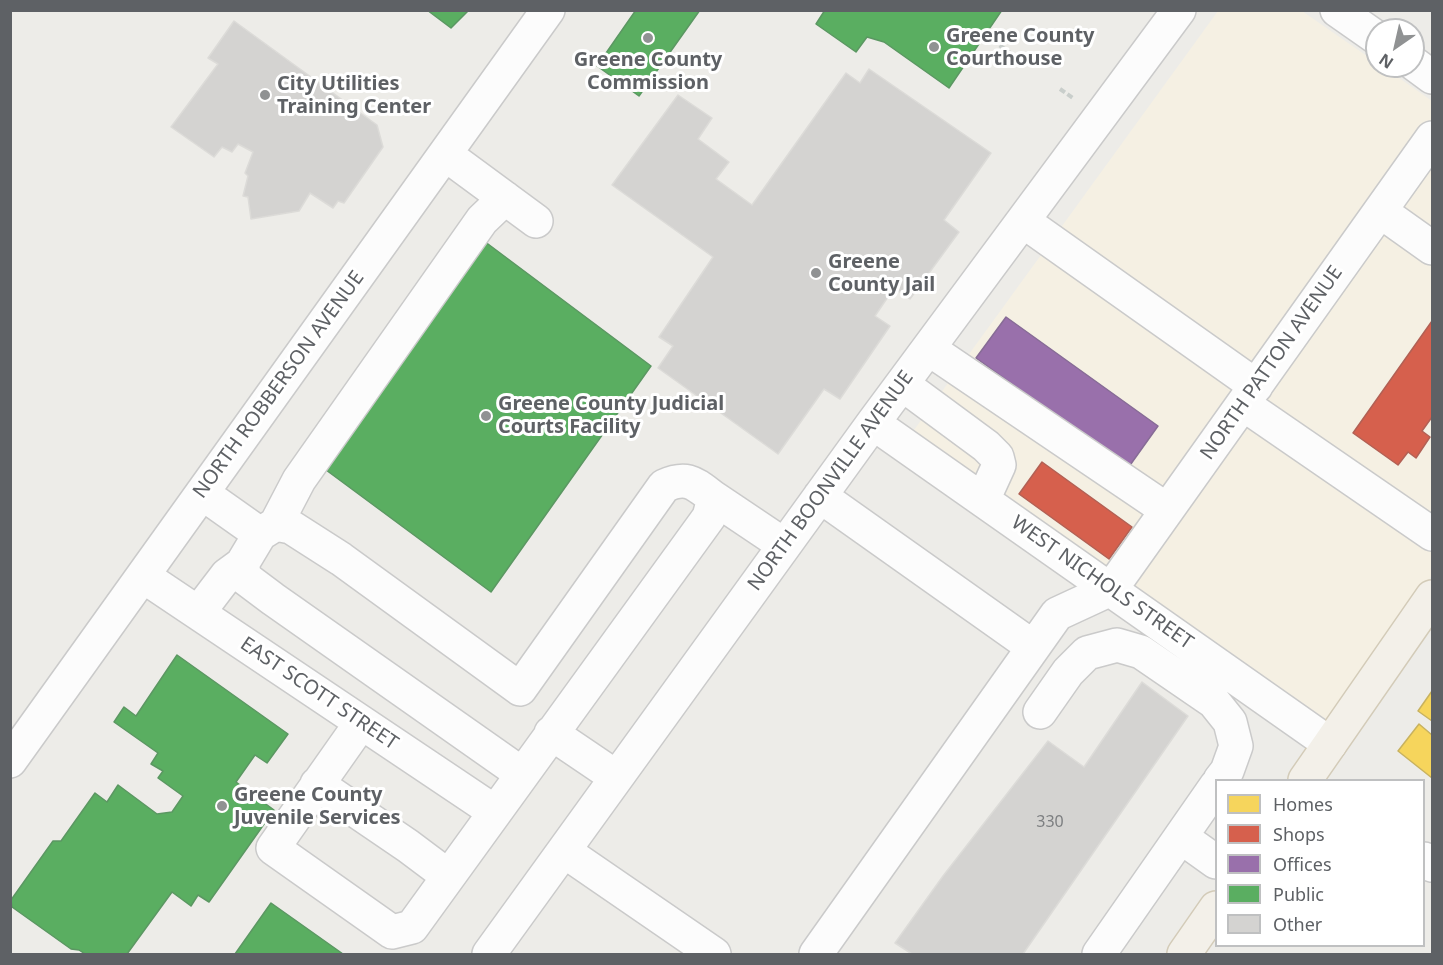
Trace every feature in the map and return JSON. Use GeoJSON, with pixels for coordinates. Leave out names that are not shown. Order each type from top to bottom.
{"type":"FeatureCollection","features":[{"type":"Feature","properties":{"kind":"main road"},"geometry":{"type":"LineString","coordinates":[[1308,779],[1432,597]]}},
{"type":"Feature","properties":{"kind":"main road"},"geometry":{"type":"LineString","coordinates":[[1184,954],[1215,909]]}},
{"type":"Feature","properties":{"kind":"street","name":"NORTH ROBBERSON AVENUE"},"geometry":{"type":"LineString","coordinates":[[10,761],[548,10]]}},
{"type":"Feature","properties":{"kind":"street","name":"NORTH BOONVILLE AVENUE"},"geometry":{"type":"LineString","coordinates":[[489,954],[873,423],[1179,10]]}},
{"type":"Feature","properties":{"kind":"street"},"geometry":{"type":"LineString","coordinates":[[1337,10],[1365,22]]}},
{"type":"Feature","properties":{"kind":"street","name":"NORTH PATTON AVENUE"},"geometry":{"type":"LineString","coordinates":[[1111,589],[1432,138]]}},
{"type":"Feature","properties":{"kind":"street"},"geometry":{"type":"LineString","coordinates":[[445,154],[536,221]]}},
{"type":"Feature","properties":{"kind":"street"},"geometry":{"type":"LineString","coordinates":[[198,613],[227,575],[242,564],[268,529],[299,480],[482,220],[506,198]]}},
{"type":"Feature","properties":{"kind":"street"},"geometry":{"type":"LineString","coordinates":[[1380,211],[1432,248]]}},
{"type":"Feature","properties":{"kind":"street"},"geometry":{"type":"LineString","coordinates":[[1023,220],[1432,534]]}},
{"type":"Feature","properties":{"kind":"street"},"geometry":{"type":"LineString","coordinates":[[929,349],[1167,510]]}},
{"type":"Feature","properties":{"kind":"street"},"geometry":{"type":"LineString","coordinates":[[902,384],[986,446],[997,457],[999,465],[983,500]]}},
{"type":"Feature","properties":{"kind":"street","name":"WEST NICHOLS STREET"},"geometry":{"type":"LineString","coordinates":[[873,423],[1330,744]]}},
{"type":"Feature","properties":{"kind":"street"},"geometry":{"type":"LineString","coordinates":[[520,689],[664,486],[684,480],[696,484],[784,545]]}},
{"type":"Feature","properties":{"kind":"street"},"geometry":{"type":"LineString","coordinates":[[202,493],[268,529],[291,527],[341,559],[520,689],[556,725],[616,777]]}},
{"type":"Feature","properties":{"kind":"street"},"geometry":{"type":"LineString","coordinates":[[820,496],[1033,647]]}},
{"type":"Feature","properties":{"kind":"street"},"geometry":{"type":"LineString","coordinates":[[361,723],[273,848],[392,932],[412,927],[556,725],[709,517],[714,498]]}},
{"type":"Feature","properties":{"kind":"street"},"geometry":{"type":"LineString","coordinates":[[242,564],[244,578],[522,774]]}},
{"type":"Feature","properties":{"kind":"street","name":"EAST SCOTT STREET"},"geometry":{"type":"LineString","coordinates":[[143,576],[495,812]]}},
{"type":"Feature","properties":{"kind":"street"},"geometry":{"type":"LineString","coordinates":[[816,954],[1057,614],[1111,589]]}},
{"type":"Feature","properties":{"kind":"street"},"geometry":{"type":"LineString","coordinates":[[1040,712],[1068,672],[1087,653],[1117,645],[1141,652],[1214,702],[1230,722],[1236,746],[1227,771],[1221,779]]}},
{"type":"Feature","properties":{"kind":"street"},"geometry":{"type":"LineString","coordinates":[[318,784],[448,876]]}},
{"type":"Feature","properties":{"kind":"street"},"geometry":{"type":"LineString","coordinates":[[1099,954],[1215,787]]}},
{"type":"Feature","properties":{"kind":"street"},"geometry":{"type":"LineString","coordinates":[[1181,837],[1215,861]]}},
{"type":"Feature","properties":{"kind":"street"},"geometry":{"type":"LineString","coordinates":[[564,851],[714,954]]}},
{"type":"Feature","properties":{"kind":"path"},"geometry":{"type":"LineString","coordinates":[[985,35],[1023,62]]}},
{"type":"Feature","properties":{"kind":"path"},"geometry":{"type":"LineString","coordinates":[[1060,89],[1073,98]]}},
{"type":"Feature","properties":{"kind":"shaded area"},"geometry":{"type":"Polygon","coordinates":[[[1218,11],[1302,11],[1365,55],[1365,78],[1399,78],[1432,101],[1432,121],[1115,564],[1103,569],[913,437],[914,430],[1218,11]]]}},
{"type":"Feature","properties":{"kind":"shaded area"},"geometry":{"type":"Polygon","coordinates":[[[1432,157],[1432,575],[1333,717],[1327,722],[1127,587],[1432,157]]]}},
{"type":"Feature","properties":{"kind":"building: Homes"},"geometry":{"type":"Polygon","coordinates":[[[1432,691],[1432,721],[1418,711],[1432,691]]]}},
{"type":"Feature","properties":{"kind":"building: Homes"},"geometry":{"type":"Polygon","coordinates":[[[1419,724],[1432,735],[1432,778],[1398,751],[1419,724]]]}},
{"type":"Feature","properties":{"kind":"building: Shops"},"geometry":{"type":"Polygon","coordinates":[[[1432,321],[1432,417],[1422,431],[1430,437],[1416,458],[1408,452],[1398,465],[1353,433],[1432,321]]]}},
{"type":"Feature","properties":{"kind":"building: Shops"},"geometry":{"type":"Polygon","coordinates":[[[1042,462],[1132,527],[1109,559],[1019,494],[1042,462]]]}},
{"type":"Feature","properties":{"kind":"building: Offices"},"geometry":{"type":"Polygon","coordinates":[[[1006,317],[1158,426],[1128,468],[976,358],[1006,317]]]}},
{"type":"Feature","properties":{"kind":"building: Public"},"geometry":{"type":"Polygon","coordinates":[[[427,10],[469,10],[451,28],[427,10]]]}},
{"type":"Feature","properties":{"kind":"building: Public","name":"Greene County Commission"},"geometry":{"type":"Polygon","coordinates":[[[636,10],[700,10],[639,96],[597,66],[636,10]]]}},
{"type":"Feature","properties":{"kind":"building: Public","name":"Greene County Courthouse"},"geometry":{"type":"Polygon","coordinates":[[[825,10],[1002,10],[949,88],[884,42],[867,37],[856,52],[816,24],[825,10]]]}},
{"type":"Feature","properties":{"kind":"building: Public","name":"Greene County Judicial Courts Facility"},"geometry":{"type":"Polygon","coordinates":[[[484,241],[651,366],[491,592],[322,467],[484,241]]]}},
{"type":"Feature","properties":{"kind":"building: Public","name":"Greene County Juvenile Services"},"geometry":{"type":"Polygon","coordinates":[[[177,655],[288,734],[267,763],[255,755],[236,782],[274,810],[209,902],[198,895],[191,906],[172,892],[127,954],[85,954],[71,949],[12,907],[11,900],[53,841],[61,841],[95,793],[107,802],[118,785],[157,814],[172,812],[183,796],[158,778],[163,771],[151,764],[158,753],[114,722],[124,707],[136,716],[177,655]]]}},
{"type":"Feature","properties":{"kind":"building: Public"},"geometry":{"type":"Polygon","coordinates":[[[271,903],[343,954],[235,954],[271,903]]]}},
{"type":"Feature","properties":{"kind":"building: Other","name":"City Utilities Training Center"},"geometry":{"type":"Polygon","coordinates":[[[234,21],[377,125],[383,147],[344,203],[338,201],[333,208],[310,193],[299,211],[251,219],[248,197],[243,196],[248,176],[245,173],[253,152],[238,144],[232,152],[222,147],[214,157],[171,127],[218,64],[208,58],[234,21]]]}},
{"type":"Feature","properties":{"kind":"building: Other","name":"Greene County Jail"},"geometry":{"type":"Polygon","coordinates":[[[869,69],[991,153],[944,220],[959,232],[910,299],[894,288],[875,316],[890,326],[840,399],[824,389],[778,454],[658,368],[673,346],[659,337],[713,257],[612,185],[678,95],[712,118],[698,139],[729,162],[716,179],[752,205],[846,73],[860,83],[869,69]]]}},
{"type":"Feature","properties":{"kind":"building: Other"},"geometry":{"type":"Polygon","coordinates":[[[1142,682],[1188,716],[1023,954],[912,954],[895,943],[943,876],[1048,741],[1084,767],[1142,682]]]}},
{"type":"Feature","properties":{"kind":"place","name":"Greene County Commission"},"geometry":{"type":"Point","coordinates":[648,38]}},
{"type":"Feature","properties":{"kind":"place","name":"Greene County Courthouse"},"geometry":{"type":"Point","coordinates":[934,47]}},
{"type":"Feature","properties":{"kind":"place","name":"City Utilities Training Center"},"geometry":{"type":"Point","coordinates":[265,95]}},
{"type":"Feature","properties":{"kind":"place","name":"Greene County Jail"},"geometry":{"type":"Point","coordinates":[816,273]}},
{"type":"Feature","properties":{"kind":"place","name":"Greene County Judicial Courts Facility"},"geometry":{"type":"Point","coordinates":[486,416]}},
{"type":"Feature","properties":{"kind":"place","name":"Greene County Juvenile Services"},"geometry":{"type":"Point","coordinates":[222,806]}}]}
